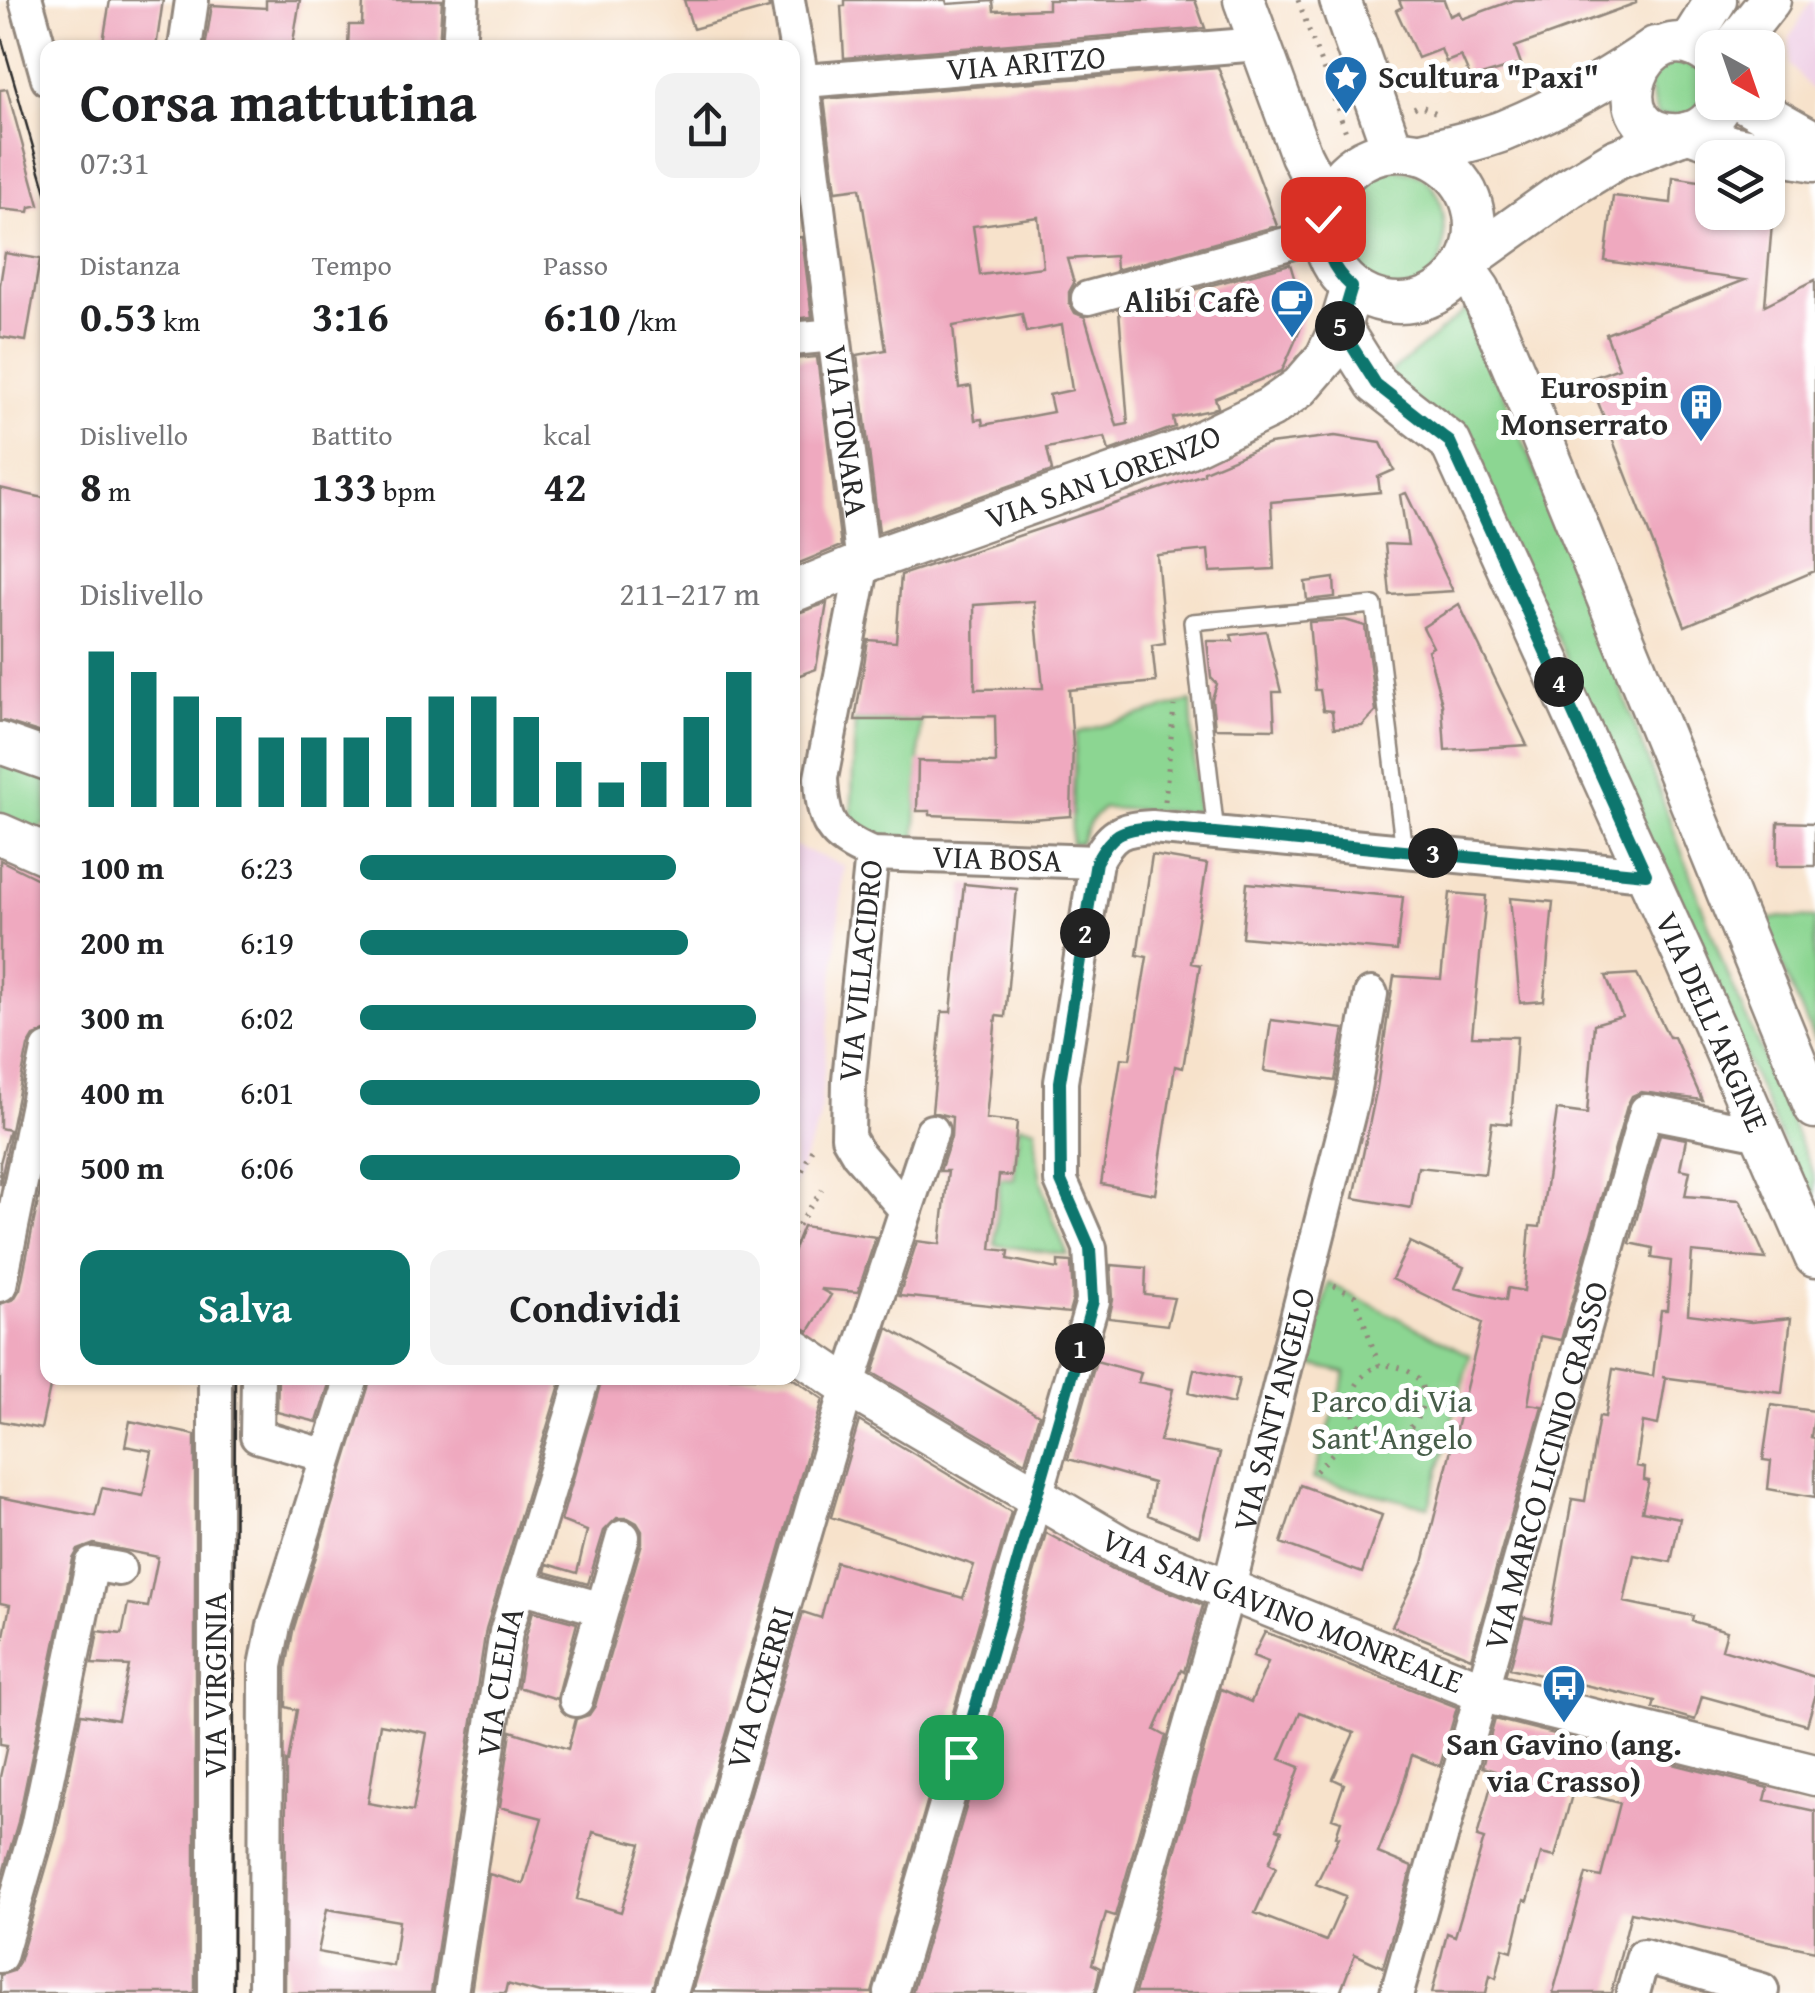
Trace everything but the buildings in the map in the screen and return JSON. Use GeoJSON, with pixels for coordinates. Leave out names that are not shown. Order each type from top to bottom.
{"type":"FeatureCollection","features":[{"type":"Feature","properties":{"kind":"street"},"geometry":{"type":"LineString","coordinates":[[26,0],[40,50]]}},
{"type":"Feature","properties":{"kind":"street"},"geometry":{"type":"LineString","coordinates":[[186,40],[192,0]]}},
{"type":"Feature","properties":{"kind":"street"},"geometry":{"type":"LineString","coordinates":[[460,40],[462,0]]}},
{"type":"Feature","properties":{"kind":"street","name":"VIA TONARA"},"geometry":{"type":"LineString","coordinates":[[788,0],[792,40]]}},
{"type":"Feature","properties":{"kind":"street"},"geometry":{"type":"LineString","coordinates":[[1244,0],[1324,219],[1332,264],[1352,287],[1384,302],[1418,301],[1449,284],[1465,264],[1569,188],[1615,160],[1711,120]]}},
{"type":"Feature","properties":{"kind":"street"},"geometry":{"type":"LineString","coordinates":[[1340,0],[1406,152],[1443,165],[1468,195],[1475,235],[1465,264]]}},
{"type":"Feature","properties":{"kind":"street"},"geometry":{"type":"LineString","coordinates":[[1088,298],[1324,219],[1341,178],[1352,167],[1379,154],[1500,132],[1685,49],[1716,0]]}},
{"type":"Feature","properties":{"kind":"street","name":"VIA ARITZO"},"geometry":{"type":"LineString","coordinates":[[800,81],[1259,44]]}},
{"type":"Feature","properties":{"kind":"street"},"geometry":{"type":"LineString","coordinates":[[1685,49],[1642,59],[1634,74],[1635,104],[1654,127],[1730,146],[1814,147]]}},
{"type":"Feature","properties":{"kind":"street","name":"VIA TONARA"},"geometry":{"type":"LineString","coordinates":[[800,102],[863,563]]}},
{"type":"Feature","properties":{"kind":"street"},"geometry":{"type":"LineString","coordinates":[[1785,117],[1814,147]]}},
{"type":"Feature","properties":{"kind":"street"},"geometry":{"type":"LineString","coordinates":[[1772,120],[1814,147]]}},
{"type":"Feature","properties":{"kind":"street","name":"VIA DELL'ARGINE"},"geometry":{"type":"LineString","coordinates":[[1465,264],[1522,389],[1815,1108]]}},
{"type":"Feature","properties":{"kind":"street","name":"VIA SAN LORENZO"},"geometry":{"type":"LineString","coordinates":[[800,589],[1185,449],[1270,408],[1300,388],[1326,356],[1352,287]]}},
{"type":"Feature","properties":{"kind":"street","name":"VIA DELL'ARGINE"},"geometry":{"type":"LineString","coordinates":[[1340,327],[1376,384],[1450,442],[1815,1257]]}},
{"type":"Feature","properties":{"kind":"street"},"geometry":{"type":"LineString","coordinates":[[800,338],[834,335]]}},
{"type":"Feature","properties":{"kind":"street","name":"VIA VILLACIDRO"},"geometry":{"type":"LineString","coordinates":[[863,563],[821,778],[823,811],[843,842],[872,854],[849,1080],[848,1138],[906,1210]]}},
{"type":"Feature","properties":{"kind":"street"},"geometry":{"type":"LineString","coordinates":[[0,743],[40,757]]}},
{"type":"Feature","properties":{"kind":"street","name":"VIA BOSA"},"geometry":{"type":"LineString","coordinates":[[872,854],[1096,862],[1107,842],[1126,829],[1162,828],[1646,874]]}},
{"type":"Feature","properties":{"kind":"street"},"geometry":{"type":"LineString","coordinates":[[0,834],[40,852]]}},
{"type":"Feature","properties":{"kind":"street"},"geometry":{"type":"LineString","coordinates":[[891,1993],[1093,1301],[1090,1248],[1061,1181],[1060,1082],[1096,862]]}},
{"type":"Feature","properties":{"kind":"street","name":"VIA SANT'ANGELO"},"geometry":{"type":"LineString","coordinates":[[1114,1993],[1228,1591],[1352,1100],[1371,994]]}},
{"type":"Feature","properties":{"kind":"street"},"geometry":{"type":"LineString","coordinates":[[0,1285],[40,1089]]}},
{"type":"Feature","properties":{"kind":"street","name":"VIA MARCO LICINIO CRASSO"},"geometry":{"type":"LineString","coordinates":[[1397,1993],[1646,1111],[1762,1134]]}},
{"type":"Feature","properties":{"kind":"street"},"geometry":{"type":"LineString","coordinates":[[848,1386],[932,1131]]}},
{"type":"Feature","properties":{"kind":"street","name":"VIA SAN GAVINO MONREALE"},"geometry":{"type":"LineString","coordinates":[[800,1353],[848,1386],[1122,1547],[1484,1692],[1815,1775]]}},
{"type":"Feature","properties":{"kind":"street","name":"VIA VIRGINIA"},"geometry":{"type":"LineString","coordinates":[[215,1385],[215,1993]]}},
{"type":"Feature","properties":{"kind":"street"},"geometry":{"type":"LineString","coordinates":[[258,1385],[257,1436],[327,1456]]}},
{"type":"Feature","properties":{"kind":"street","name":"VIA VIRGINIA"},"geometry":{"type":"LineString","coordinates":[[265,1993],[266,1666],[274,1626],[350,1385]]}},
{"type":"Feature","properties":{"kind":"street","name":"VIA CLELIA"},"geometry":{"type":"LineString","coordinates":[[451,1993],[506,1632],[581,1385]]}},
{"type":"Feature","properties":{"kind":"street","name":"VIA CIXERRI"},"geometry":{"type":"LineString","coordinates":[[672,1993],[848,1386]]}},
{"type":"Feature","properties":{"kind":"street"},"geometry":{"type":"LineString","coordinates":[[576,1700],[624,1536]]}},
{"type":"Feature","properties":{"kind":"street"},"geometry":{"type":"LineString","coordinates":[[0,1956],[36,1828],[92,1564],[118,1569]]}},
{"type":"Feature","properties":{"kind":"street"},"geometry":{"type":"LineString","coordinates":[[520,1586],[602,1608]]}},
{"type":"Feature","properties":{"kind":"street"},"geometry":{"type":"LineString","coordinates":[[1634,1993],[1643,1956],[1762,1990],[1761,1993]]}},
{"type":"Feature","properties":{"kind":"lane"},"geometry":{"type":"LineString","coordinates":[[1216,833],[1192,622],[1374,605],[1404,851]]}},
{"type":"Feature","properties":{"kind":"path"},"geometry":{"type":"LineString","coordinates":[[1298,0],[1347,136]]}},
{"type":"Feature","properties":{"kind":"path"},"geometry":{"type":"LineString","coordinates":[[1162,828],[1174,706]]}},
{"type":"Feature","properties":{"kind":"path"},"geometry":{"type":"LineString","coordinates":[[800,1176],[814,1144]]}},
{"type":"Feature","properties":{"kind":"path"},"geometry":{"type":"LineString","coordinates":[[800,1222],[822,1190]]}},
{"type":"Feature","properties":{"kind":"path"},"geometry":{"type":"LineString","coordinates":[[1355,1296],[1379,1365]]}},
{"type":"Feature","properties":{"kind":"path"},"geometry":{"type":"LineString","coordinates":[[1379,1365],[1404,1368],[1421,1387],[1422,1411],[1410,1430],[1398,1438],[1384,1440],[1362,1430],[1354,1418],[1352,1394],[1367,1370],[1379,1365]]}},
{"type":"Feature","properties":{"kind":"path"},"geometry":{"type":"LineString","coordinates":[[1316,1472],[1341,1444],[1362,1430]]}},
{"type":"Feature","properties":{"kind":"shaded area"},"geometry":{"type":"Polygon","coordinates":[[[1812,0],[1815,93],[1790,65],[1790,38],[1812,0]]]}},
{"type":"Feature","properties":{"kind":"shaded area"},"geometry":{"type":"Polygon","coordinates":[[[800,848],[844,866],[819,1122],[800,1170],[800,848]]]}},
{"type":"Feature","properties":{"kind":"green space"},"geometry":{"type":"Polygon","coordinates":[[[1661,59],[1695,66],[1695,115],[1657,116],[1645,73],[1661,59]]]}},
{"type":"Feature","properties":{"kind":"green space"},"geometry":{"type":"Polygon","coordinates":[[[1389,169],[1415,173],[1431,185],[1440,203],[1444,228],[1438,266],[1422,283],[1401,290],[1368,283],[1352,266],[1345,242],[1346,215],[1355,191],[1368,177],[1389,169]]]}},
{"type":"Feature","properties":{"kind":"green space"},"geometry":{"type":"Polygon","coordinates":[[[1469,307],[1596,621],[1723,963],[1815,1178],[1815,1214],[1556,635],[1390,373],[1469,307]]]}},
{"type":"Feature","properties":{"kind":"green space"},"geometry":{"type":"Polygon","coordinates":[[[1191,701],[1197,813],[1103,808],[1091,820],[1080,843],[1071,844],[1076,733],[1191,701]]]}},
{"type":"Feature","properties":{"kind":"green space"},"geometry":{"type":"Polygon","coordinates":[[[855,720],[921,720],[915,846],[851,825],[855,720]]]}},
{"type":"Feature","properties":{"kind":"green space"},"geometry":{"type":"Polygon","coordinates":[[[0,762],[40,776],[40,828],[32,833],[0,819],[0,762]]]}},
{"type":"Feature","properties":{"kind":"green space"},"geometry":{"type":"Polygon","coordinates":[[[1815,918],[1815,1042],[1763,921],[1815,918]]]}},
{"type":"Feature","properties":{"kind":"green space"},"geometry":{"type":"Polygon","coordinates":[[[1019,1125],[1036,1128],[1041,1178],[1068,1255],[995,1245],[1000,1178],[1014,1179],[1019,1125]]]}},
{"type":"Feature","properties":{"kind":"green space","name":"Parco di Via Sant'Angelo"},"geometry":{"type":"Polygon","coordinates":[[[1329,1283],[1470,1355],[1429,1507],[1313,1479],[1346,1373],[1308,1364],[1329,1283]]]}},
{"type":"Feature","properties":{"kind":"tram line"},"geometry":{"type":"LineString","coordinates":[[0,33],[40,171]]}},
{"type":"Feature","properties":{"kind":"tram line"},"geometry":{"type":"LineString","coordinates":[[233,1993],[235,1385]]}},
{"type":"Feature","properties":{"kind":"place","name":"Scultura \"Paxi\""},"geometry":{"type":"Point","coordinates":[1346,115]}},
{"type":"Feature","properties":{"kind":"place","name":"Alibi Cafè"},"geometry":{"type":"Point","coordinates":[1292,339]}},
{"type":"Feature","properties":{"kind":"place","name":"Eurospin Monserrato"},"geometry":{"type":"Point","coordinates":[1701,443]}},
{"type":"Feature","properties":{"kind":"place","name":"San Gavino (ang. via Crasso)"},"geometry":{"type":"Point","coordinates":[1564,1724]}},
{"type":"Feature","properties":{"kind":"route"},"geometry":{"type":"LineString","coordinates":[[961,1757],[1093,1301],[1090,1248],[1061,1181],[1060,1082],[1096,862],[1107,842],[1126,829],[1152,827],[1646,874],[1450,442],[1376,384],[1340,327],[1352,287],[1341,277],[1326,250],[1323,219]]}}]}
